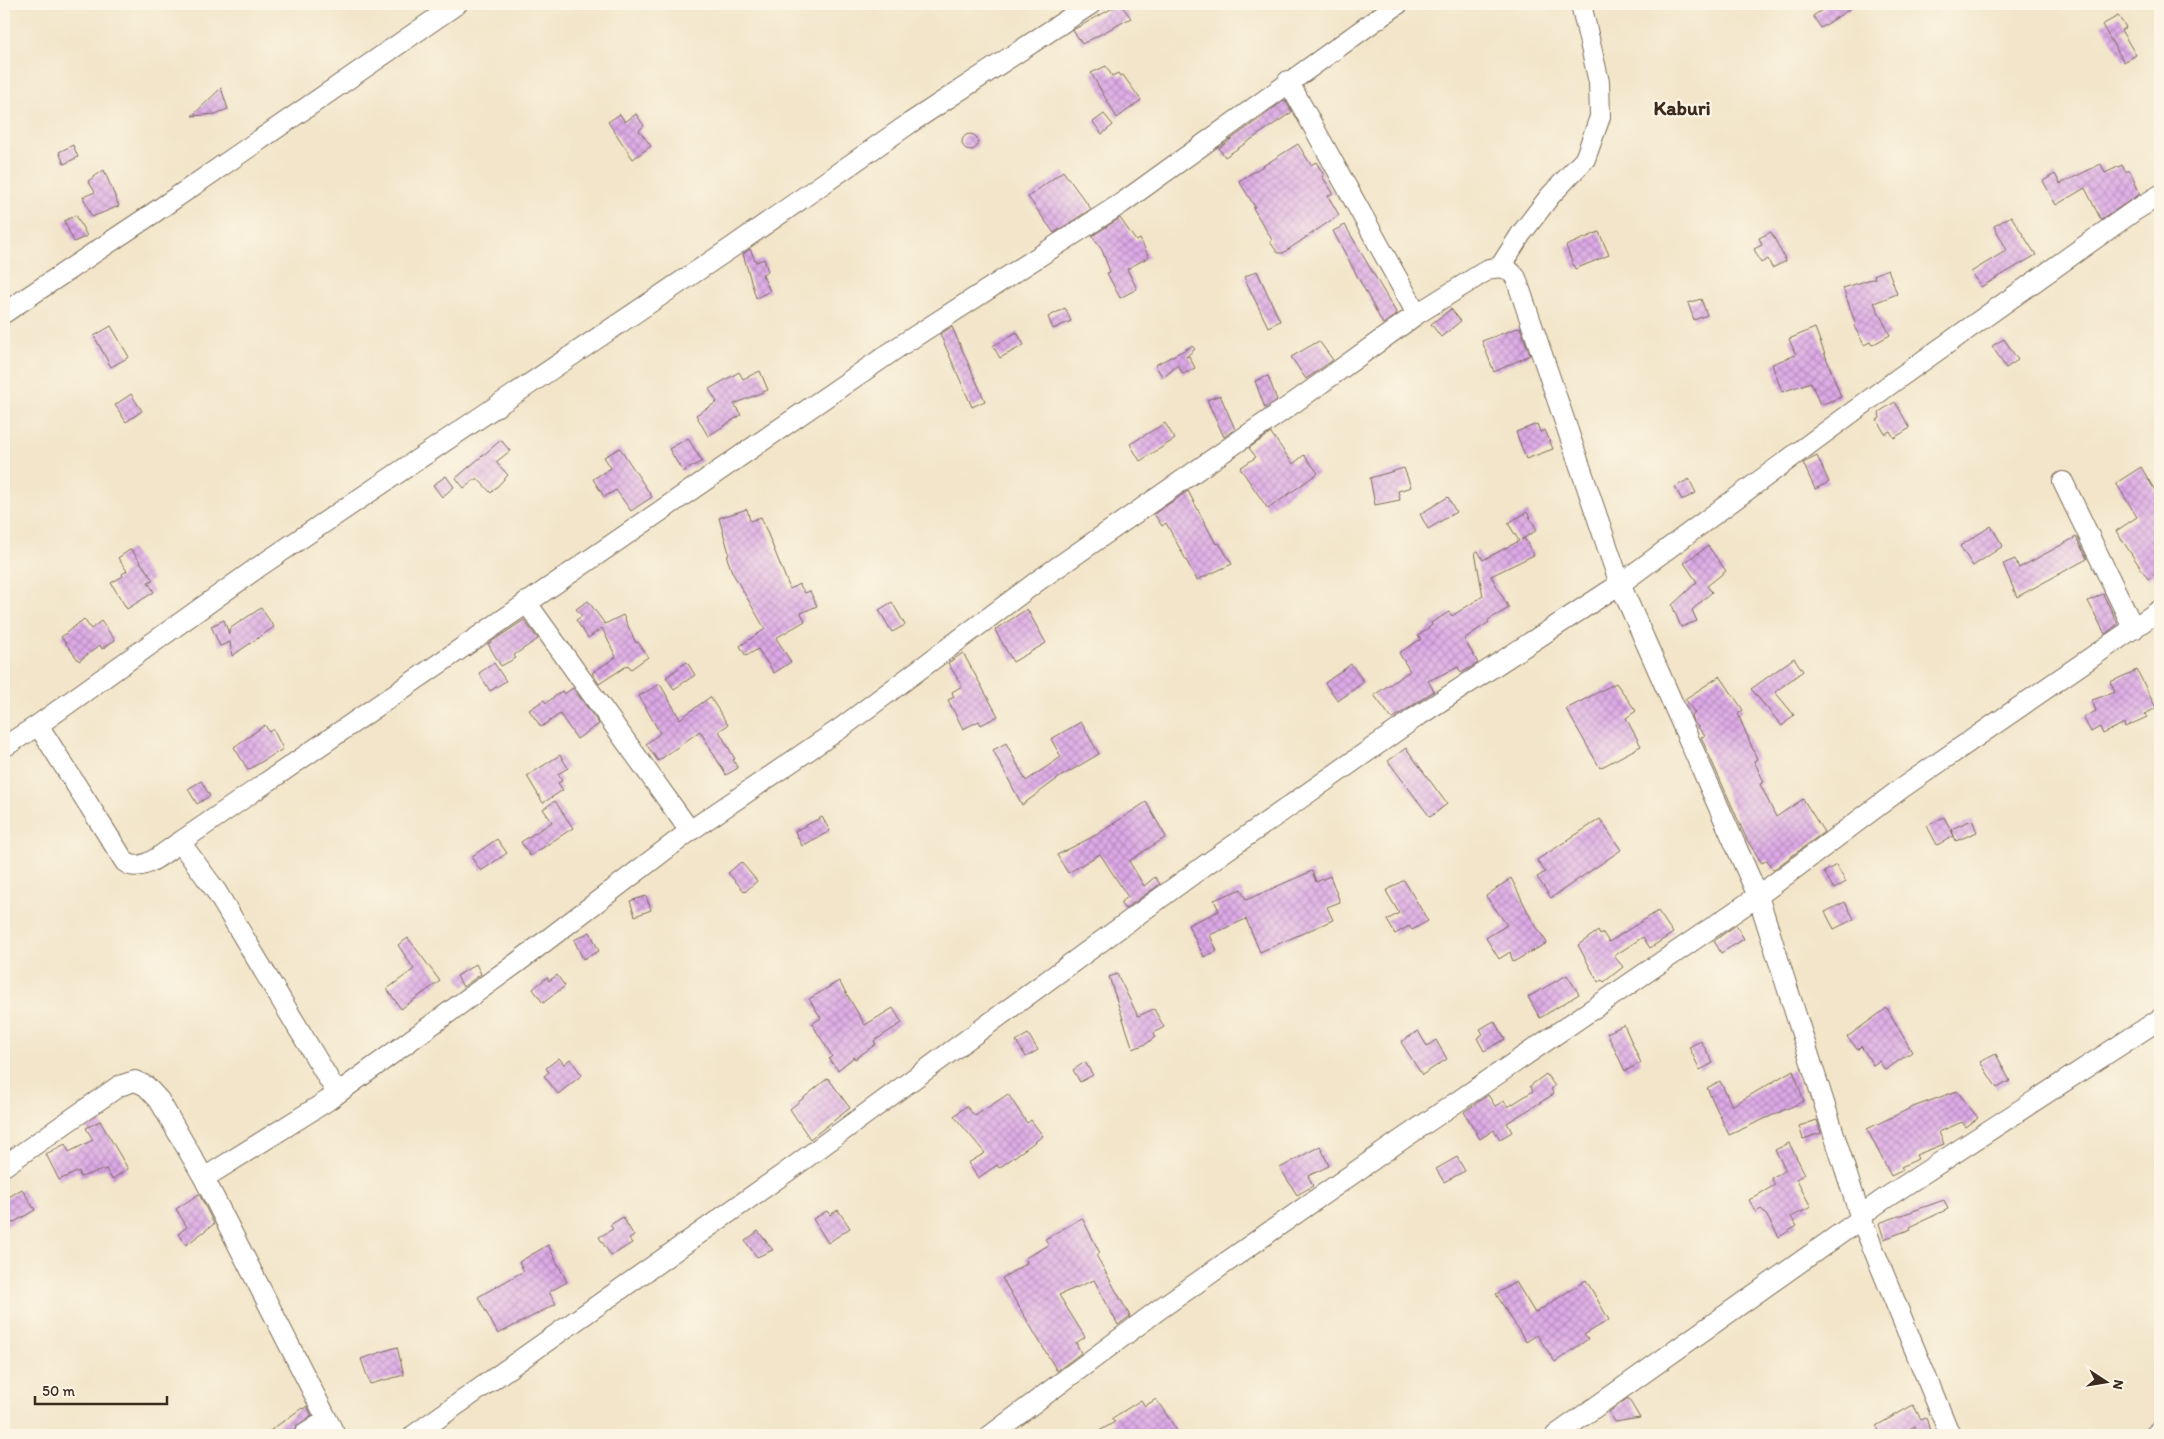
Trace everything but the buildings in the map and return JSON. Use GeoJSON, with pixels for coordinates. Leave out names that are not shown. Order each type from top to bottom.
{"type":"FeatureCollection","features":[{"type":"Feature","properties":{"kind":"street"},"geometry":{"type":"LineString","coordinates":[[4,313],[168,203],[457,4]]}},
{"type":"Feature","properties":{"kind":"street"},"geometry":{"type":"LineString","coordinates":[[4,747],[38,725],[257,568],[731,248],[910,123],[1091,4]]}},
{"type":"Feature","properties":{"kind":"street"},"geometry":{"type":"LineString","coordinates":[[38,725],[125,862],[132,867],[140,867],[180,842],[900,346],[1122,203],[1398,4]]}},
{"type":"Feature","properties":{"kind":"street"},"geometry":{"type":"LineString","coordinates":[[1500,267],[1538,211],[1585,159],[1600,117],[1599,82],[1581,4]]}},
{"type":"Feature","properties":{"kind":"street"},"geometry":{"type":"LineString","coordinates":[[1288,82],[1417,314]]}},
{"type":"Feature","properties":{"kind":"street"},"geometry":{"type":"LineString","coordinates":[[414,1435],[792,1168],[1204,866],[1414,718],[1620,584],[1896,380],[2134,211],[2160,195]]}},
{"type":"Feature","properties":{"kind":"street"},"geometry":{"type":"LineString","coordinates":[[204,1178],[337,1093],[518,962],[690,831],[841,728],[1038,580],[1295,402],[1417,314],[1490,269],[1500,267],[1509,269],[1516,278],[1620,584],[1758,896],[1861,1219],[1950,1435]]}},
{"type":"Feature","properties":{"kind":"street"},"geometry":{"type":"LineString","coordinates":[[2063,482],[2134,629]]}},
{"type":"Feature","properties":{"kind":"street"},"geometry":{"type":"LineString","coordinates":[[526,602],[690,831]]}},
{"type":"Feature","properties":{"kind":"street"},"geometry":{"type":"LineString","coordinates":[[991,1435],[1161,1308],[1388,1149],[1758,896],[1902,788],[2054,681],[2160,610]]}},
{"type":"Feature","properties":{"kind":"street"},"geometry":{"type":"LineString","coordinates":[[180,842],[216,891],[337,1093]]}},
{"type":"Feature","properties":{"kind":"street"},"geometry":{"type":"LineString","coordinates":[[1556,1435],[1861,1219],[1867,1211],[1897,1190],[2160,1019]]}},
{"type":"Feature","properties":{"kind":"street"},"geometry":{"type":"LineString","coordinates":[[4,1166],[119,1086],[136,1081],[146,1086],[159,1100],[204,1178],[331,1428],[304,1435]]}},
{"type":"Feature","properties":{"kind":"street"},"geometry":{"type":"LineString","coordinates":[[2155,1435],[2160,1432]]}},
{"type":"Feature","properties":{"kind":"district","name":"Kaburi"},"geometry":{"type":"Point","coordinates":[1682,108]}}]}
